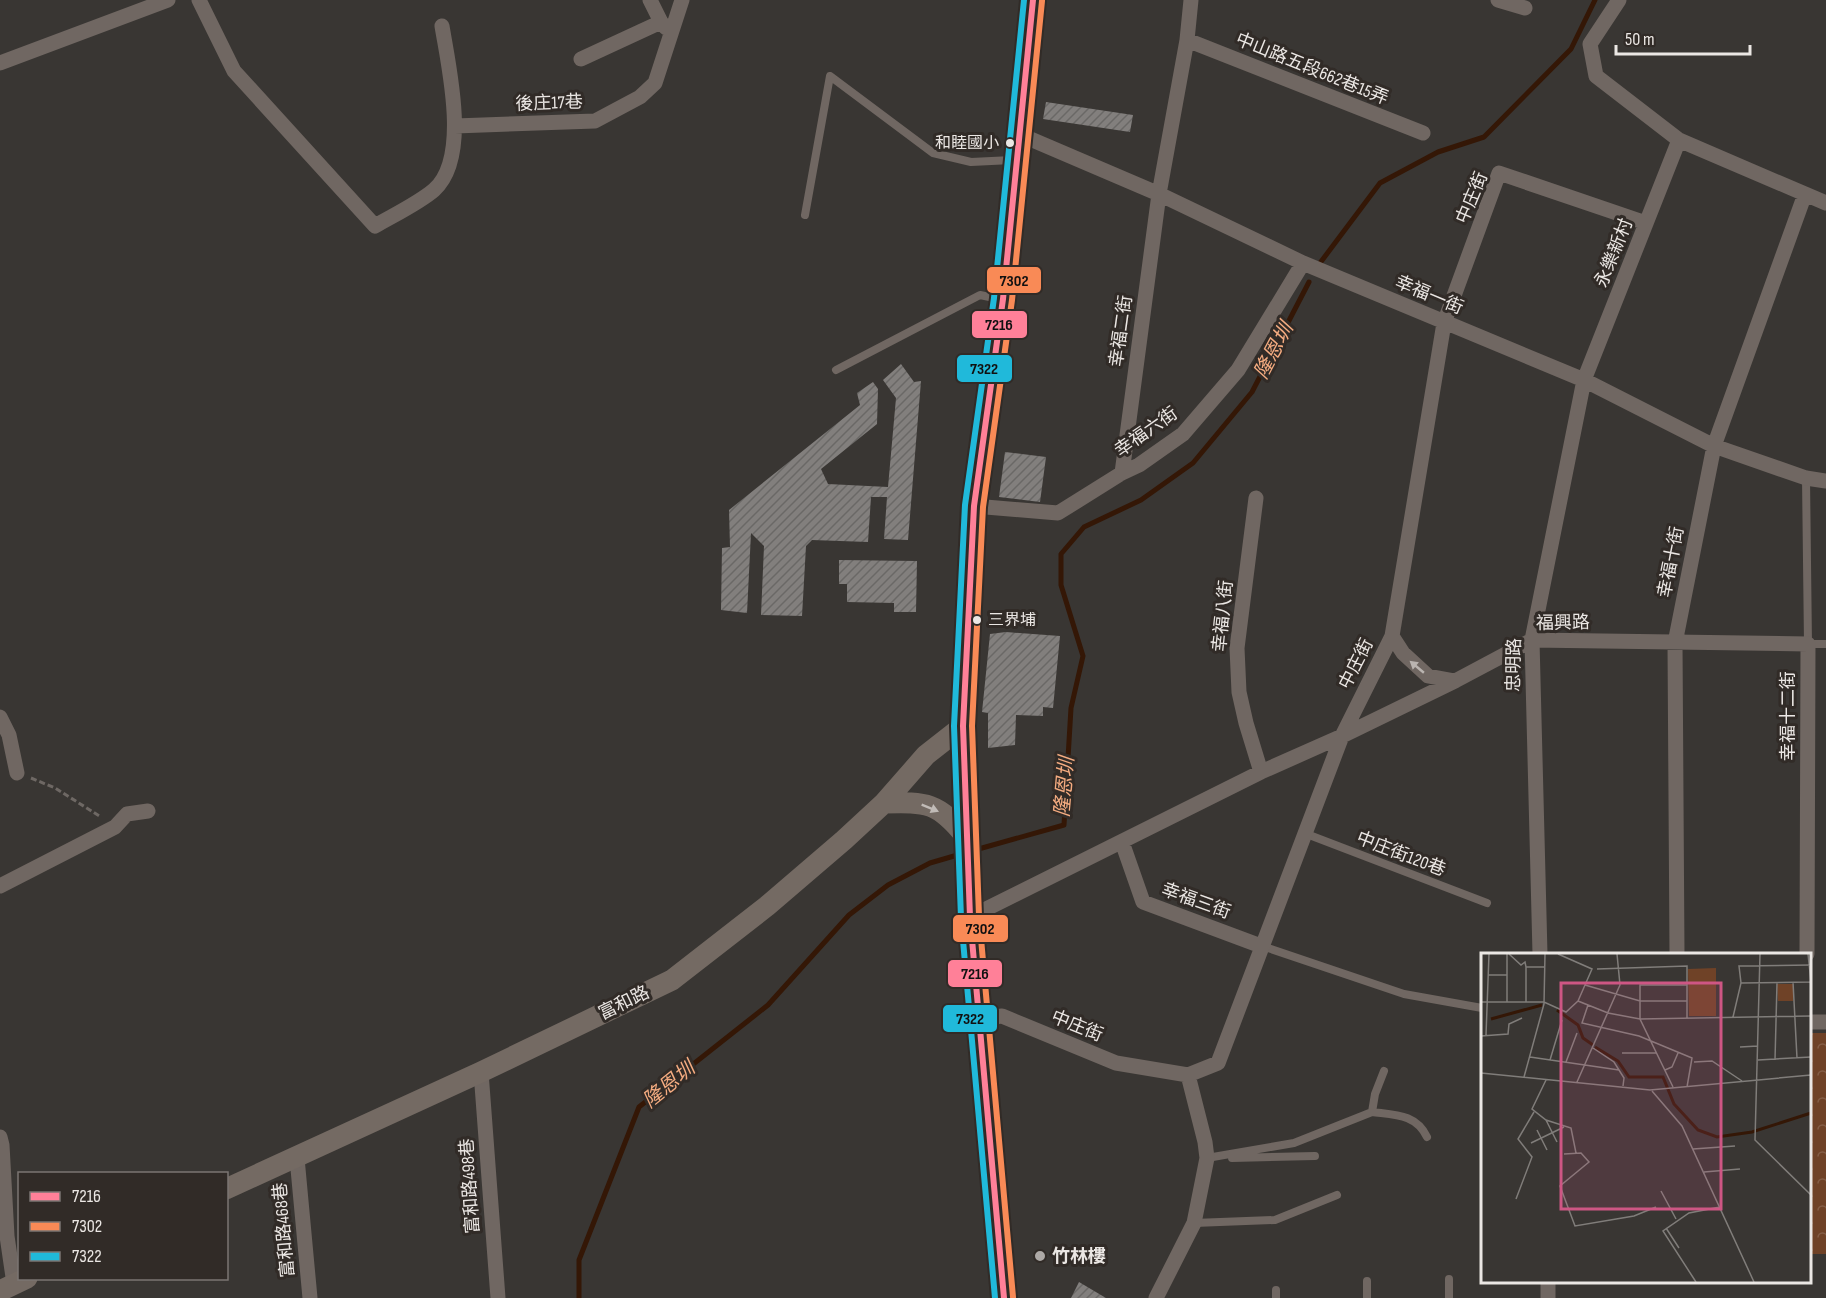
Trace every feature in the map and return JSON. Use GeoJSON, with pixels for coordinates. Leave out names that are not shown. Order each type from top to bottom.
{"type":"FeatureCollection","features":[{"type":"Feature","properties":{"kind":"main road"},"geometry":{"type":"LineString","coordinates":[[1004,1298],[970,917],[963,726],[974,506],[1003,299],[1033,0]]}},
{"type":"Feature","properties":{"kind":"street"},"geometry":{"type":"LineString","coordinates":[[0,63],[168,0]]}},
{"type":"Feature","properties":{"kind":"street"},"geometry":{"type":"LineString","coordinates":[[199,0],[234,71],[375,226],[434,190],[449,169],[455,126],[442,26]]}},
{"type":"Feature","properties":{"kind":"street"},"geometry":{"type":"LineString","coordinates":[[581,59],[666,28],[650,0]]}},
{"type":"Feature","properties":{"kind":"street","name":"後庄17巷"},"geometry":{"type":"LineString","coordinates":[[455,126],[595,121],[640,97],[655,83],[666,28],[682,0]]}},
{"type":"Feature","properties":{"kind":"street"},"geometry":{"type":"LineString","coordinates":[[1159,194],[1187,40],[1191,0]]}},
{"type":"Feature","properties":{"kind":"street"},"geometry":{"type":"LineString","coordinates":[[1498,0],[1525,8]]}},
{"type":"Feature","properties":{"kind":"street"},"geometry":{"type":"LineString","coordinates":[[1619,0],[1590,44],[1596,76],[1679,141],[1826,203]]}},
{"type":"Feature","properties":{"kind":"street","name":"中山路五段662巷15弄"},"geometry":{"type":"LineString","coordinates":[[1187,40],[1423,133]]}},
{"type":"Feature","properties":{"kind":"street","name":"幸福一街"},"geometry":{"type":"LineString","coordinates":[[1021,135],[1159,194],[1303,264],[1584,380],[1714,446],[1806,478],[1826,481]]}},
{"type":"Feature","properties":{"kind":"street","name":"永樂新村"},"geometry":{"type":"LineString","coordinates":[[1584,380],[1679,141]]}},
{"type":"Feature","properties":{"kind":"street","name":"中庄街"},"geometry":{"type":"LineString","coordinates":[[978,1019],[1002,1016],[1116,1063],[1188,1075],[1218,1063],[1342,736],[1392,636],[1444,323],[1499,173],[1646,224]]}},
{"type":"Feature","properties":{"kind":"street","name":"幸福二街"},"geometry":{"type":"LineString","coordinates":[[1122,473],[1159,194]]}},
{"type":"Feature","properties":{"kind":"street","name":"幸福十街"},"geometry":{"type":"LineString","coordinates":[[1677,953],[1675,643],[1714,446],[1806,194]]}},
{"type":"Feature","properties":{"kind":"street","name":"幸福六街"},"geometry":{"type":"LineString","coordinates":[[974,506],[1058,513],[1139,465],[1183,434],[1238,370],[1303,264]]}},
{"type":"Feature","properties":{"kind":"street","name":"忠明路"},"geometry":{"type":"LineString","coordinates":[[1540,953],[1532,640],[1584,380]]}},
{"type":"Feature","properties":{"kind":"street","name":"幸福八街"},"geometry":{"type":"LineString","coordinates":[[1256,498],[1237,648],[1239,692],[1261,772]]}},
{"type":"Feature","properties":{"kind":"street"},"geometry":{"type":"LineString","coordinates":[[1392,636],[1403,653],[1428,676],[1455,681]]}},
{"type":"Feature","properties":{"kind":"street","name":"福興路"},"geometry":{"type":"LineString","coordinates":[[970,917],[1261,772],[1342,736],[1455,681],[1532,640],[1808,644]]}},
{"type":"Feature","properties":{"kind":"street","name":"幸福十二街"},"geometry":{"type":"LineString","coordinates":[[1807,953],[1808,644]]}},
{"type":"Feature","properties":{"kind":"street"},"geometry":{"type":"LineString","coordinates":[[0,717],[9,735],[17,772]]}},
{"type":"Feature","properties":{"kind":"street","name":"富和路"},"geometry":{"type":"LineString","coordinates":[[228,1188],[481,1072],[672,980],[767,906],[884,803],[926,755],[963,726]]}},
{"type":"Feature","properties":{"kind":"street"},"geometry":{"type":"LineString","coordinates":[[884,803],[915,802],[929,806],[948,816],[966,839]]}},
{"type":"Feature","properties":{"kind":"street"},"geometry":{"type":"LineString","coordinates":[[0,886],[115,827],[127,814],[148,811]]}},
{"type":"Feature","properties":{"kind":"street","name":"幸福三街"},"geometry":{"type":"LineString","coordinates":[[1122,842],[1143,902],[1261,946]]}},
{"type":"Feature","properties":{"kind":"street","name":"富和路498巷"},"geometry":{"type":"LineString","coordinates":[[481,1072],[498,1298]]}},
{"type":"Feature","properties":{"kind":"street"},"geometry":{"type":"LineString","coordinates":[[1156,1298],[1194,1223],[1206,1158],[1205,1142],[1188,1075]]}},
{"type":"Feature","properties":{"kind":"street"},"geometry":{"type":"LineString","coordinates":[[0,1137],[13,1284]]}},
{"type":"Feature","properties":{"kind":"street","name":"富和路468巷"},"geometry":{"type":"LineString","coordinates":[[297,1158],[310,1298]]}},
{"type":"Feature","properties":{"kind":"lane"},"geometry":{"type":"LineString","coordinates":[[805,215],[830,76],[933,153],[971,162],[1017,160]]}},
{"type":"Feature","properties":{"kind":"lane"},"geometry":{"type":"LineString","coordinates":[[836,370],[980,295],[1003,299]]}},
{"type":"Feature","properties":{"kind":"lane","name":"幸福十二街"},"geometry":{"type":"LineString","coordinates":[[1806,478],[1808,644]]}},
{"type":"Feature","properties":{"kind":"lane"},"geometry":{"type":"LineString","coordinates":[[1808,644],[1826,644]]}},
{"type":"Feature","properties":{"kind":"lane","name":"中庄街120巷"},"geometry":{"type":"LineString","coordinates":[[1304,833],[1487,903]]}},
{"type":"Feature","properties":{"kind":"lane"},"geometry":{"type":"LineString","coordinates":[[1261,946],[1404,994],[1481,1008]]}},
{"type":"Feature","properties":{"kind":"lane"},"geometry":{"type":"LineString","coordinates":[[1372,1112],[1375,1094],[1384,1071]]}},
{"type":"Feature","properties":{"kind":"lane"},"geometry":{"type":"LineString","coordinates":[[1206,1158],[1294,1143],[1372,1112],[1408,1116],[1422,1126],[1426,1137]]}},
{"type":"Feature","properties":{"kind":"lane"},"geometry":{"type":"LineString","coordinates":[[1206,1158],[1315,1156]]}},
{"type":"Feature","properties":{"kind":"lane"},"geometry":{"type":"LineString","coordinates":[[1194,1223],[1275,1220],[1336,1195]]}},
{"type":"Feature","properties":{"kind":"lane"},"geometry":{"type":"LineString","coordinates":[[1449,1279],[1449,1298]]}},
{"type":"Feature","properties":{"kind":"lane"},"geometry":{"type":"LineString","coordinates":[[1367,1281],[1367,1298]]}},
{"type":"Feature","properties":{"kind":"path"},"geometry":{"type":"LineString","coordinates":[[17,772],[55,788],[115,827]]}},
{"type":"Feature","properties":{"kind":"green space"},"geometry":{"type":"Polygon","coordinates":[[[1811,1033],[1826,1033],[1826,1254],[1811,1254],[1811,1033]]]}},
{"type":"Feature","properties":{"kind":"building"},"geometry":{"type":"Polygon","coordinates":[[[1046,102],[1133,115],[1130,132],[1043,119],[1046,102]]]}},
{"type":"Feature","properties":{"kind":"building"},"geometry":{"type":"Polygon","coordinates":[[[901,364],[914,382],[921,381],[908,540],[884,539],[887,497],[871,497],[868,542],[812,540],[806,546],[802,616],[761,615],[764,546],[751,533],[747,613],[721,610],[722,548],[730,547],[729,510],[860,405],[857,393],[873,382],[878,389],[877,424],[821,469],[828,484],[888,487],[896,398],[883,380],[901,364]]]}},
{"type":"Feature","properties":{"kind":"building"},"geometry":{"type":"Polygon","coordinates":[[[1005,452],[1046,457],[1040,502],[999,497],[1005,452]]]}},
{"type":"Feature","properties":{"kind":"building"},"geometry":{"type":"Polygon","coordinates":[[[839,560],[917,561],[916,612],[894,612],[894,603],[847,602],[847,584],[839,584],[839,560]]]}},
{"type":"Feature","properties":{"kind":"building"},"geometry":{"type":"Polygon","coordinates":[[[1006,632],[1060,636],[1053,708],[1043,707],[1043,716],[1016,715],[1015,745],[988,748],[988,713],[982,712],[990,634],[1006,632]]]}},
{"type":"Feature","properties":{"kind":"building"},"geometry":{"type":"Polygon","coordinates":[[[1079,1282],[1106,1298],[1071,1298],[1079,1282]]]}},
{"type":"Feature","properties":{"kind":"waterway","name":"隆恩圳"},"geometry":{"type":"LineString","coordinates":[[1317,267],[1380,183],[1438,152],[1484,137],[1571,49],[1595,0]]}},
{"type":"Feature","properties":{"kind":"waterway","name":"隆恩圳"},"geometry":{"type":"LineString","coordinates":[[975,850],[1064,825],[1071,708],[1083,656],[1061,585],[1061,554],[1084,527],[1141,500],[1193,463],[1252,392],[1309,282]]}},
{"type":"Feature","properties":{"kind":"waterway","name":"隆恩圳"},"geometry":{"type":"LineString","coordinates":[[579,1298],[579,1260],[639,1107],[768,1005],[849,915],[888,885],[930,863],[961,854]]}},
{"type":"Feature","properties":{"kind":"transit line","name":"7322"},"geometry":{"type":"LineString","coordinates":[[995,1298],[961,918],[954,726],[965,505],[994,298],[1024,0]]}},
{"type":"Feature","properties":{"kind":"transit line","name":"7216"},"geometry":{"type":"LineString","coordinates":[[1004,1298],[970,917],[963,726],[974,506],[1003,299],[1033,0]]}},
{"type":"Feature","properties":{"kind":"transit line","name":"7302"},"geometry":{"type":"LineString","coordinates":[[1013,1297],[979,916],[972,726],[983,507],[1012,300],[1042,1]]}},
{"type":"Feature","properties":{"kind":"place","name":"和睦國小"},"geometry":{"type":"Point","coordinates":[1010,143]}},
{"type":"Feature","properties":{"kind":"place","name":"三界埔"},"geometry":{"type":"Point","coordinates":[977,620]}},
{"type":"Feature","properties":{"kind":"place","name":"竹林樓"},"geometry":{"type":"Point","coordinates":[1040,1256]}}]}
